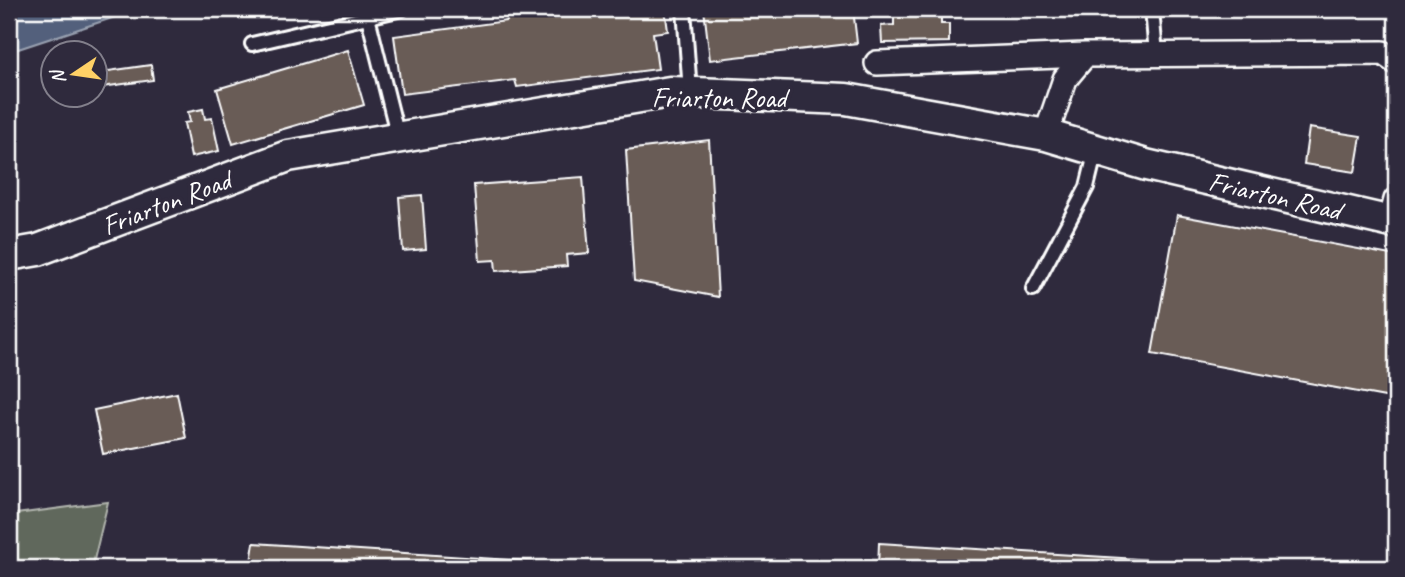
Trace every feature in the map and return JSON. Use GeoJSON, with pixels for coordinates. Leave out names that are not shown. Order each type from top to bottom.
{"type":"FeatureCollection","features":[{"type":"Feature","properties":{"kind":"street"},"geometry":{"type":"LineString","coordinates":[[877,63],[1085,55],[1383,53],[1396,62]]}},
{"type":"Feature","properties":{"kind":"street"},"geometry":{"type":"LineString","coordinates":[[1046,135],[1065,79],[1085,55]]}},
{"type":"Feature","properties":{"kind":"street","name":"Friarton Road"},"geometry":{"type":"LineString","coordinates":[[9,255],[38,250],[288,156],[670,92],[846,99],[1046,135],[1146,165],[1394,215]]}},
{"type":"Feature","properties":{"kind":"lane"},"geometry":{"type":"LineString","coordinates":[[252,44],[402,9]]}},
{"type":"Feature","properties":{"kind":"lane"},"geometry":{"type":"LineString","coordinates":[[684,9],[690,92]]}},
{"type":"Feature","properties":{"kind":"lane"},"geometry":{"type":"LineString","coordinates":[[1152,9],[1156,54]]}},
{"type":"Feature","properties":{"kind":"lane"},"geometry":{"type":"LineString","coordinates":[[368,17],[398,137]]}},
{"type":"Feature","properties":{"kind":"lane"},"geometry":{"type":"LineString","coordinates":[[1033,289],[1087,187],[1096,150]]}},
{"type":"Feature","properties":{"kind":"green space"},"geometry":{"type":"Polygon","coordinates":[[[108,502],[92,568],[9,568],[9,515],[108,502]]]}},
{"type":"Feature","properties":{"kind":"water"},"geometry":{"type":"Polygon","coordinates":[[[9,9],[128,9],[115,17],[51,38],[38,38],[38,42],[9,52],[9,9]]]}},
{"type":"Feature","properties":{"kind":"building"},"geometry":{"type":"Polygon","coordinates":[[[505,9],[665,9],[668,31],[653,33],[658,69],[517,87],[515,80],[402,94],[394,36],[507,21],[505,9]]]}},
{"type":"Feature","properties":{"kind":"building"},"geometry":{"type":"Polygon","coordinates":[[[704,9],[853,9],[857,43],[710,60],[704,9]]]}},
{"type":"Feature","properties":{"kind":"building"},"geometry":{"type":"Polygon","coordinates":[[[894,9],[941,9],[941,24],[949,24],[949,42],[882,43],[881,26],[894,25],[894,9]]]}},
{"type":"Feature","properties":{"kind":"building"},"geometry":{"type":"Polygon","coordinates":[[[348,50],[364,105],[233,144],[217,89],[348,50]]]}},
{"type":"Feature","properties":{"kind":"building"},"geometry":{"type":"Polygon","coordinates":[[[151,65],[153,80],[108,86],[108,71],[151,65]]]}},
{"type":"Feature","properties":{"kind":"building"},"geometry":{"type":"Polygon","coordinates":[[[203,109],[205,119],[212,118],[219,151],[191,157],[184,123],[190,122],[188,112],[203,109]]]}},
{"type":"Feature","properties":{"kind":"building"},"geometry":{"type":"Polygon","coordinates":[[[1309,128],[1361,136],[1355,172],[1304,164],[1309,128]]]}},
{"type":"Feature","properties":{"kind":"building"},"geometry":{"type":"Polygon","coordinates":[[[709,140],[718,297],[634,281],[626,150],[709,140]]]}},
{"type":"Feature","properties":{"kind":"building"},"geometry":{"type":"Polygon","coordinates":[[[583,177],[589,253],[566,255],[567,266],[496,271],[495,260],[480,261],[474,185],[583,177]]]}},
{"type":"Feature","properties":{"kind":"building"},"geometry":{"type":"Polygon","coordinates":[[[422,195],[426,249],[403,251],[399,197],[422,195]]]}},
{"type":"Feature","properties":{"kind":"building"},"geometry":{"type":"Polygon","coordinates":[[[1177,215],[1396,256],[1396,399],[1152,354],[1177,215]]]}},
{"type":"Feature","properties":{"kind":"building"},"geometry":{"type":"Polygon","coordinates":[[[177,393],[186,438],[103,454],[94,410],[177,393]]]}},
{"type":"Feature","properties":{"kind":"building"},"geometry":{"type":"Polygon","coordinates":[[[254,543],[632,568],[250,568],[254,543]]]}},
{"type":"Feature","properties":{"kind":"building"},"geometry":{"type":"Polygon","coordinates":[[[879,543],[1234,565],[1234,568],[878,568],[879,543]]]}}]}
